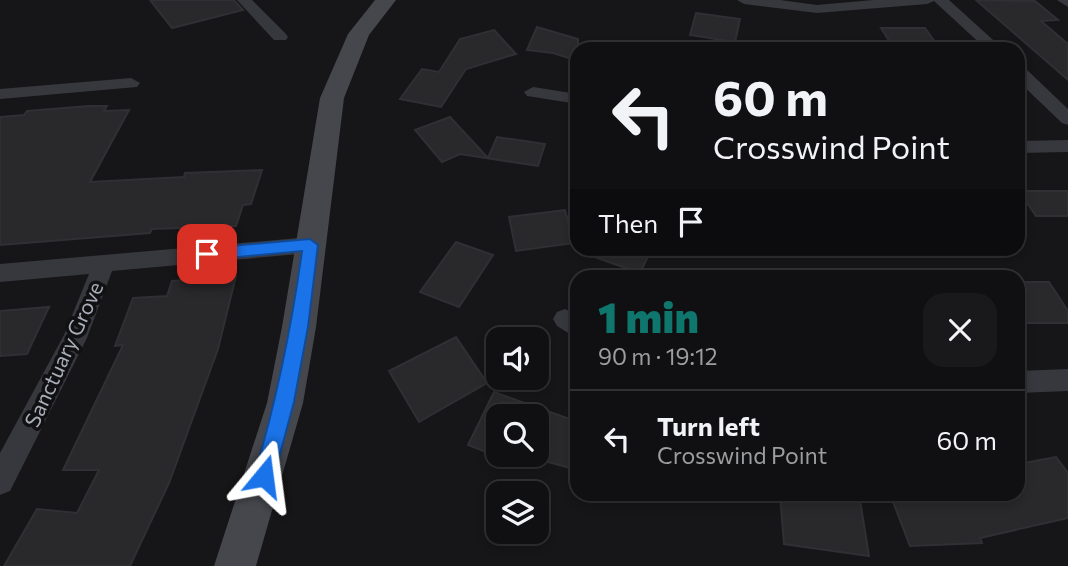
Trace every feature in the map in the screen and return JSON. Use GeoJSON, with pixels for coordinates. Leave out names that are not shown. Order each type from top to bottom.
{"type":"FeatureCollection","features":[{"type":"Feature","properties":{"kind":"street"},"geometry":{"type":"LineString","coordinates":[[244,0],[280,37]]}},
{"type":"Feature","properties":{"kind":"street"},"geometry":{"type":"LineString","coordinates":[[235,566],[285,402],[299,327],[332,98],[359,34],[386,0]]}},
{"type":"Feature","properties":{"kind":"street"},"geometry":{"type":"LineString","coordinates":[[744,0],[817,9],[927,0]]}},
{"type":"Feature","properties":{"kind":"street"},"geometry":{"type":"LineString","coordinates":[[940,0],[987,42]]}},
{"type":"Feature","properties":{"kind":"street"},"geometry":{"type":"LineString","coordinates":[[1025,78],[1068,119]]}},
{"type":"Feature","properties":{"kind":"street"},"geometry":{"type":"LineString","coordinates":[[0,94],[131,83]]}},
{"type":"Feature","properties":{"kind":"street"},"geometry":{"type":"LineString","coordinates":[[533,92],[570,98]]}},
{"type":"Feature","properties":{"kind":"street"},"geometry":{"type":"LineString","coordinates":[[1025,147],[1068,146]]}},
{"type":"Feature","properties":{"kind":"street"},"geometry":{"type":"LineString","coordinates":[[0,273],[310,245]]}},
{"type":"Feature","properties":{"kind":"street","name":"Sanctuary Grove"},"geometry":{"type":"LineString","coordinates":[[0,481],[75,338],[104,263]]}},
{"type":"Feature","properties":{"kind":"street"},"geometry":{"type":"LineString","coordinates":[[1025,382],[1068,380]]}},
{"type":"Feature","properties":{"kind":"building"},"geometry":{"type":"Polygon","coordinates":[[[150,0],[234,0],[243,10],[172,28],[150,0]]]}},
{"type":"Feature","properties":{"kind":"building"},"geometry":{"type":"Polygon","coordinates":[[[976,0],[1035,1],[1058,20],[1041,21],[1068,44],[1068,80],[976,0]]]}},
{"type":"Feature","properties":{"kind":"building"},"geometry":{"type":"Polygon","coordinates":[[[696,13],[740,19],[735,42],[690,35],[696,13]]]}},
{"type":"Feature","properties":{"kind":"building"},"geometry":{"type":"Polygon","coordinates":[[[537,27],[578,39],[578,42],[570,42],[570,58],[527,50],[537,27]]]}},
{"type":"Feature","properties":{"kind":"building"},"geometry":{"type":"Polygon","coordinates":[[[881,28],[925,28],[935,42],[890,42],[881,28]]]}},
{"type":"Feature","properties":{"kind":"building"},"geometry":{"type":"Polygon","coordinates":[[[494,30],[516,54],[466,69],[441,107],[400,99],[422,69],[439,72],[460,39],[494,30]]]}},
{"type":"Feature","properties":{"kind":"building"},"geometry":{"type":"Polygon","coordinates":[[[107,106],[104,111],[129,110],[90,182],[184,177],[185,173],[262,170],[251,204],[243,205],[236,226],[152,229],[150,233],[0,245],[0,117],[24,115],[27,111],[107,106]]]}},
{"type":"Feature","properties":{"kind":"building"},"geometry":{"type":"Polygon","coordinates":[[[450,117],[488,158],[497,137],[545,144],[538,166],[460,154],[442,162],[415,130],[450,117]]]}},
{"type":"Feature","properties":{"kind":"building"},"geometry":{"type":"Polygon","coordinates":[[[1025,191],[1068,191],[1068,216],[1036,216],[1025,200],[1025,191]]]}},
{"type":"Feature","properties":{"kind":"building"},"geometry":{"type":"Polygon","coordinates":[[[565,210],[570,228],[570,244],[516,251],[509,217],[565,210]]]}},
{"type":"Feature","properties":{"kind":"building"},"geometry":{"type":"Polygon","coordinates":[[[456,242],[493,255],[459,307],[420,292],[456,242]]]}},
{"type":"Feature","properties":{"kind":"building"},"geometry":{"type":"Polygon","coordinates":[[[591,256],[648,256],[641,270],[631,270],[591,256]]]}},
{"type":"Feature","properties":{"kind":"building"},"geometry":{"type":"Polygon","coordinates":[[[236,276],[218,349],[169,483],[130,566],[4,566],[37,509],[77,513],[99,470],[63,470],[123,345],[115,346],[133,298],[167,296],[172,281],[236,276]]]}},
{"type":"Feature","properties":{"kind":"building"},"geometry":{"type":"Polygon","coordinates":[[[1025,282],[1049,282],[1068,311],[1068,323],[1025,323],[1025,282]]]}},
{"type":"Feature","properties":{"kind":"building"},"geometry":{"type":"Polygon","coordinates":[[[49,307],[27,354],[0,356],[0,311],[49,307]]]}},
{"type":"Feature","properties":{"kind":"building"},"geometry":{"type":"Polygon","coordinates":[[[456,337],[486,384],[419,422],[389,371],[456,337]]]}},
{"type":"Feature","properties":{"kind":"building"},"geometry":{"type":"Polygon","coordinates":[[[494,392],[528,404],[488,404],[494,392]]]}},
{"type":"Feature","properties":{"kind":"building"},"geometry":{"type":"Polygon","coordinates":[[[486,408],[486,452],[468,445],[486,408]]]}},
{"type":"Feature","properties":{"kind":"building"},"geometry":{"type":"Polygon","coordinates":[[[549,412],[570,419],[570,468],[549,462],[549,412]]]}},
{"type":"Feature","properties":{"kind":"building"},"geometry":{"type":"Polygon","coordinates":[[[1056,457],[1068,473],[1068,518],[980,538],[982,543],[910,546],[893,501],[1025,501],[1025,463],[1056,457]]]}},
{"type":"Feature","properties":{"kind":"building"},"geometry":{"type":"Polygon","coordinates":[[[781,501],[860,501],[869,556],[784,544],[781,501]]]}},
{"type":"Feature","properties":{"kind":"route"},"geometry":{"type":"LineString","coordinates":[[207,254],[310,245],[285,402],[264,476]]}}]}
